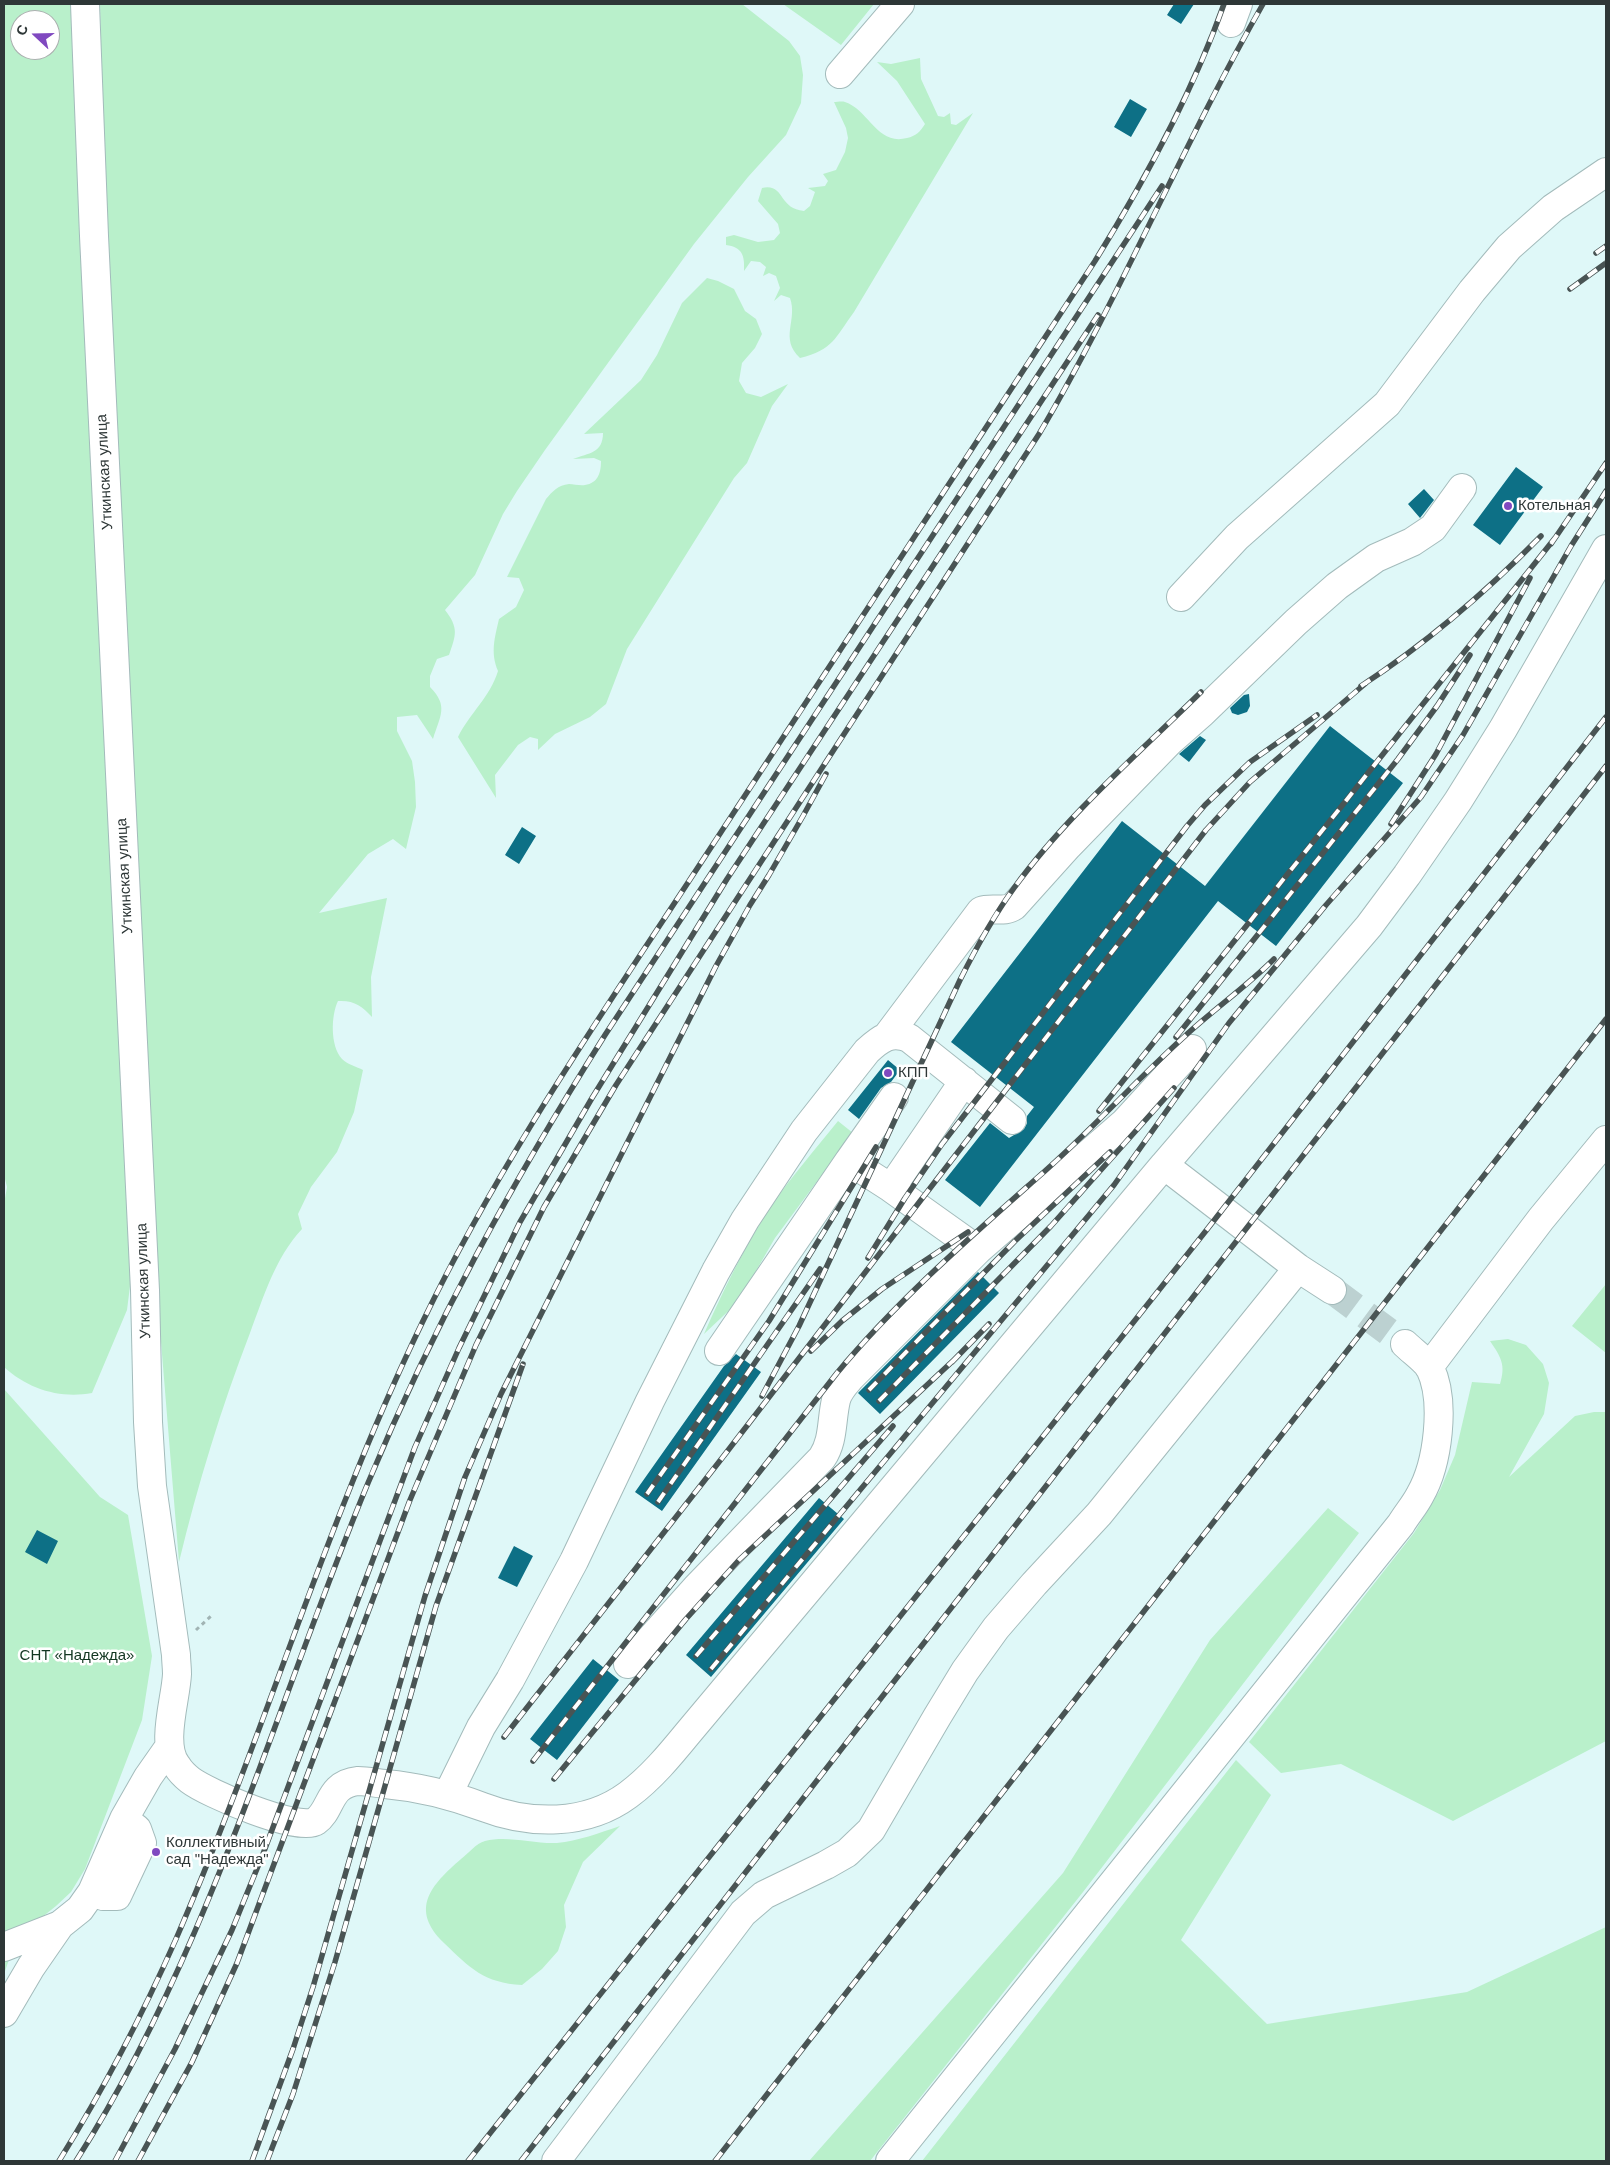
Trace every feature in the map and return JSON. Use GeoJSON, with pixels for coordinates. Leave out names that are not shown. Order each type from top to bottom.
{"type":"FeatureCollection","features":[{"type":"Feature","properties":{"kind":"street","name":"Уткинская улица"},"geometry":{"type":"LineString","coordinates":[[85,4],[94,236],[145,1290],[148,1422],[152,1486],[177,1674],[169,1746]]}},
{"type":"Feature","properties":{"kind":"street"},"geometry":{"type":"LineString","coordinates":[[840,74],[900,4]]}},
{"type":"Feature","properties":{"kind":"street"},"geometry":{"type":"LineString","coordinates":[[1180,597],[1237,538],[1387,404],[1472,291],[1509,247],[1553,208],[1606,172]]}},
{"type":"Feature","properties":{"kind":"street"},"geometry":{"type":"LineString","coordinates":[[888,1035],[981,911],[988,909],[1008,910],[1014,906],[1068,846],[1169,742],[1202,713],[1296,622],[1337,586],[1376,558],[1412,542],[1433,528],[1462,488]]}},
{"type":"Feature","properties":{"kind":"street"},"geometry":{"type":"LineString","coordinates":[[169,1746],[175,1765],[190,1780],[211,1792],[260,1813],[305,1824],[316,1821],[340,1788],[359,1781],[398,1785],[448,1794],[503,1813],[537,1820],[553,1821],[600,1811],[616,1803],[636,1789],[688,1733],[1164,1165],[1368,926],[1407,875],[1458,801],[1606,549]]}},
{"type":"Feature","properties":{"kind":"street"},"geometry":{"type":"LineString","coordinates":[[448,1794],[481,1727],[510,1680],[569,1570],[650,1401],[716,1271],[745,1220],[804,1131],[867,1051],[878,1040],[888,1035],[900,1035],[909,1038],[1012,1120]]}},
{"type":"Feature","properties":{"kind":"street"},"geometry":{"type":"LineString","coordinates":[[628,1664],[696,1588],[822,1458],[831,1442],[836,1400],[842,1387],[851,1376],[978,1250],[1125,1122],[1192,1049]]}},
{"type":"Feature","properties":{"kind":"street"},"geometry":{"type":"LineString","coordinates":[[891,1188],[964,1081]]}},
{"type":"Feature","properties":{"kind":"street"},"geometry":{"type":"LineString","coordinates":[[719,1351],[894,1097]]}},
{"type":"Feature","properties":{"kind":"street"},"geometry":{"type":"LineString","coordinates":[[1429,1367],[1541,1219],[1606,1140]]}},
{"type":"Feature","properties":{"kind":"street"},"geometry":{"type":"LineString","coordinates":[[849,1161],[891,1188],[978,1250]]}},
{"type":"Feature","properties":{"kind":"street"},"geometry":{"type":"LineString","coordinates":[[1164,1165],[1298,1268],[1332,1290]]}},
{"type":"Feature","properties":{"kind":"street"},"geometry":{"type":"LineString","coordinates":[[556,2161],[743,1913],[764,1895],[847,1853],[871,1830],[961,1679],[996,1628],[1099,1514],[1298,1268]]}},
{"type":"Feature","properties":{"kind":"street"},"geometry":{"type":"LineString","coordinates":[[890,2161],[1411,1509],[1421,1494],[1432,1464],[1439,1424],[1438,1398],[1429,1367],[1405,1344]]}},
{"type":"Feature","properties":{"kind":"street"},"geometry":{"type":"LineString","coordinates":[[4,2013],[31,1967],[60,1925],[80,1909],[92,1892],[124,1818],[169,1746]]}},
{"type":"Feature","properties":{"kind":"street"},"geometry":{"type":"LineString","coordinates":[[4,1947],[60,1925]]}},
{"type":"Feature","properties":{"kind":"green space"},"geometry":{"type":"Polygon","coordinates":[[[4,4],[71,4],[131,1278],[127,1310],[92,1393],[68,1395],[45,1390],[23,1381],[4,1367],[4,1204],[7,1187],[4,1175],[4,4]]]}},
{"type":"Feature","properties":{"kind":"green space"},"geometry":{"type":"Polygon","coordinates":[[[100,4],[742,4],[789,41],[800,56],[803,75],[801,103],[786,135],[748,177],[694,244],[545,450],[503,514],[475,575],[445,610],[453,622],[455,637],[449,655],[437,659],[430,676],[430,687],[436,694],[441,706],[440,717],[433,739],[417,715],[397,717],[397,731],[412,761],[415,782],[416,807],[406,849],[393,839],[368,854],[319,913],[387,898],[371,977],[372,1017],[357,1004],[344,1001],[338,1001],[334,1014],[333,1030],[338,1053],[344,1061],[363,1070],[354,1112],[337,1152],[311,1187],[298,1214],[302,1229],[284,1252],[265,1291],[220,1418],[202,1475],[179,1562],[158,1305],[106,265],[100,4]]]}},
{"type":"Feature","properties":{"kind":"green space"},"geometry":{"type":"Polygon","coordinates":[[[783,4],[874,4],[841,45],[783,4]]]}},
{"type":"Feature","properties":{"kind":"green space"},"geometry":{"type":"Polygon","coordinates":[[[920,58],[921,79],[938,116],[944,117],[950,113],[951,124],[956,125],[973,113],[842,329],[827,347],[800,358],[794,351],[791,343],[792,306],[790,298],[781,295],[774,301],[780,288],[776,276],[769,273],[763,276],[766,267],[760,262],[751,261],[744,271],[743,256],[736,248],[726,245],[726,237],[734,235],[758,242],[774,240],[780,233],[778,224],[758,201],[762,188],[769,187],[775,189],[785,202],[796,209],[804,211],[810,206],[815,192],[808,188],[825,186],[828,181],[823,174],[836,170],[845,152],[848,138],[846,128],[834,102],[844,102],[853,106],[888,137],[897,139],[907,138],[918,133],[925,124],[897,81],[877,62],[891,64],[920,58]]]}},
{"type":"Feature","properties":{"kind":"green space"},"geometry":{"type":"Polygon","coordinates":[[[707,278],[734,289],[745,311],[756,319],[762,334],[755,348],[742,363],[739,381],[746,393],[761,397],[788,384],[772,406],[747,463],[734,478],[627,649],[606,704],[590,717],[555,734],[538,750],[538,739],[530,737],[518,745],[495,775],[496,798],[458,737],[490,689],[498,671],[494,651],[499,619],[516,607],[524,590],[519,578],[507,577],[548,496],[562,486],[569,484],[585,485],[596,480],[601,461],[594,458],[573,459],[598,448],[601,445],[603,433],[584,434],[641,380],[657,355],[682,303],[707,278]]]}},
{"type":"Feature","properties":{"kind":"green space"},"geometry":{"type":"Polygon","coordinates":[[[838,1121],[853,1133],[775,1238],[738,1302],[704,1334],[734,1270],[760,1223],[786,1186],[838,1121]]]}},
{"type":"Feature","properties":{"kind":"green space"},"geometry":{"type":"Polygon","coordinates":[[[1606,1284],[1606,1353],[1572,1326],[1606,1284]]]}},
{"type":"Feature","properties":{"kind":"green space"},"geometry":{"type":"Polygon","coordinates":[[[1508,1339],[1526,1345],[1543,1364],[1549,1383],[1544,1414],[1509,1477],[1575,1416],[1594,1412],[1606,1412],[1606,1741],[1453,1821],[1341,1764],[1281,1773],[1249,1742],[1414,1533],[1440,1490],[1455,1455],[1472,1382],[1500,1384],[1503,1372],[1501,1361],[1490,1341],[1508,1339]]]}},
{"type":"Feature","properties":{"kind":"green space","name":"СНТ «Надежда»"},"geometry":{"type":"Polygon","coordinates":[[[4,1389],[100,1497],[128,1515],[152,1656],[142,1720],[85,1869],[71,1892],[56,1906],[41,1918],[20,1928],[4,1974],[4,1389]]]}},
{"type":"Feature","properties":{"kind":"green space"},"geometry":{"type":"Polygon","coordinates":[[[1328,1508],[1359,1533],[1083,1892],[870,2161],[809,2161],[1063,1873],[1210,1640],[1328,1508]]]}},
{"type":"Feature","properties":{"kind":"green space"},"geometry":{"type":"Polygon","coordinates":[[[1236,1760],[1271,1795],[1181,1940],[1267,2024],[1467,1992],[1606,1927],[1606,2161],[922,2161],[1236,1760]]]}},
{"type":"Feature","properties":{"kind":"green space"},"geometry":{"type":"Polygon","coordinates":[[[620,1826],[583,1862],[564,1905],[566,1927],[558,1951],[542,1969],[522,1985],[497,1981],[478,1973],[453,1952],[433,1931],[426,1908],[433,1888],[450,1869],[478,1844],[494,1839],[548,1843],[565,1842],[581,1839],[620,1826]]]}},
{"type":"Feature","properties":{"kind":"building"},"geometry":{"type":"Polygon","coordinates":[[[1174,4],[1194,4],[1181,24],[1167,15],[1174,4]]]}},
{"type":"Feature","properties":{"kind":"building"},"geometry":{"type":"Polygon","coordinates":[[[1130,99],[1147,109],[1131,137],[1114,127],[1130,99]]]}},
{"type":"Feature","properties":{"kind":"building","name":"Котельная"},"geometry":{"type":"Polygon","coordinates":[[[1516,467],[1543,487],[1500,545],[1473,525],[1516,467]]]}},
{"type":"Feature","properties":{"kind":"building"},"geometry":{"type":"Polygon","coordinates":[[[1424,489],[1434,500],[1420,518],[1408,504],[1424,489]]]}},
{"type":"Feature","properties":{"kind":"building"},"geometry":{"type":"Polygon","coordinates":[[[1249,694],[1250,706],[1247,712],[1238,715],[1232,713],[1230,708],[1244,695],[1249,694]]]}},
{"type":"Feature","properties":{"kind":"building"},"geometry":{"type":"Polygon","coordinates":[[[1330,726],[1403,783],[1276,946],[1218,901],[980,1207],[945,1180],[990,1123],[1009,1138],[1024,1129],[1027,1123],[1027,1116],[1034,1107],[951,1042],[1122,821],[1205,886],[1330,726]]]}},
{"type":"Feature","properties":{"kind":"building"},"geometry":{"type":"Polygon","coordinates":[[[1200,736],[1206,740],[1189,762],[1179,754],[1200,736]]]}},
{"type":"Feature","properties":{"kind":"building"},"geometry":{"type":"Polygon","coordinates":[[[522,827],[536,836],[519,864],[505,855],[522,827]]]}},
{"type":"Feature","properties":{"kind":"building"},"geometry":{"type":"Polygon","coordinates":[[[888,1060],[900,1070],[891,1082],[881,1088],[859,1119],[848,1110],[888,1060]]]}},
{"type":"Feature","properties":{"kind":"building"},"geometry":{"type":"Polygon","coordinates":[[[978,1272],[999,1293],[880,1414],[858,1393],[978,1272]]]}},
{"type":"Feature","properties":{"kind":"building"},"geometry":{"type":"Polygon","coordinates":[[[736,1354],[761,1372],[662,1511],[635,1492],[724,1366],[736,1354]]]}},
{"type":"Feature","properties":{"kind":"building"},"geometry":{"type":"Polygon","coordinates":[[[819,1498],[844,1519],[711,1677],[686,1655],[819,1498]]]}},
{"type":"Feature","properties":{"kind":"building"},"geometry":{"type":"Polygon","coordinates":[[[37,1530],[58,1541],[47,1564],[25,1552],[37,1530]]]}},
{"type":"Feature","properties":{"kind":"building"},"geometry":{"type":"Polygon","coordinates":[[[514,1546],[533,1556],[517,1587],[498,1578],[514,1546]]]}},
{"type":"Feature","properties":{"kind":"building"},"geometry":{"type":"Polygon","coordinates":[[[593,1659],[619,1680],[557,1760],[530,1739],[593,1659]]]}},
{"type":"Feature","properties":{"kind":"tunnel"},"geometry":{"type":"LineString","coordinates":[[1332,1290],[1405,1344]]}},
{"type":"Feature","properties":{"kind":"railway"},"geometry":{"type":"LineString","coordinates":[[59,2161],[121,2052],[150,1996],[176,1939],[238,1785],[356,1473],[388,1397],[454,1260],[521,1142],[594,1026],[1095,261],[1132,199],[1166,136],[1197,71],[1224,4]]}},
{"type":"Feature","properties":{"kind":"railway"},"geometry":{"type":"LineString","coordinates":[[138,2161],[192,2062],[237,1963],[410,1500],[476,1345],[544,1207],[616,1085],[1039,434],[1097,328],[1206,111],[1263,4]]}},
{"type":"Feature","properties":{"kind":"railway"},"geometry":{"type":"LineString","coordinates":[[76,2161],[123,2081],[165,1999],[237,1829],[334,1569],[393,1424],[448,1310],[507,1199],[538,1144],[605,1035],[1162,186]]}},
{"type":"Feature","properties":{"kind":"railway"},"geometry":{"type":"LineString","coordinates":[[1596,253],[1606,246]]}},
{"type":"Feature","properties":{"kind":"railway"},"geometry":{"type":"LineString","coordinates":[[1570,289],[1606,263]]}},
{"type":"Feature","properties":{"kind":"railway"},"geometry":{"type":"LineString","coordinates":[[115,2161],[175,2049],[232,1930],[263,1854],[415,1447],[459,1348],[520,1222],[592,1098],[727,879],[1098,315]]}},
{"type":"Feature","properties":{"kind":"railway"},"geometry":{"type":"LineString","coordinates":[[1551,544],[1606,463]]}},
{"type":"Feature","properties":{"kind":"railway"},"geometry":{"type":"LineString","coordinates":[[711,1669],[1114,1185],[1229,1023],[1326,905],[1421,797],[1463,735],[1571,546],[1606,491]]}},
{"type":"Feature","properties":{"kind":"railway"},"geometry":{"type":"LineString","coordinates":[[1361,686],[1385,670],[1455,616],[1541,536]]}},
{"type":"Feature","properties":{"kind":"railway"},"geometry":{"type":"LineString","coordinates":[[1099,1111],[1555,538]]}},
{"type":"Feature","properties":{"kind":"railway"},"geometry":{"type":"LineString","coordinates":[[1391,824],[1436,754],[1530,578]]}},
{"type":"Feature","properties":{"kind":"railway"},"geometry":{"type":"LineString","coordinates":[[1176,1037],[1398,759],[1437,706],[1470,655]]}},
{"type":"Feature","properties":{"kind":"railway"},"geometry":{"type":"LineString","coordinates":[[504,1737],[726,1453],[1206,830],[1250,782],[1366,683]]}},
{"type":"Feature","properties":{"kind":"railway"},"geometry":{"type":"LineString","coordinates":[[762,1396],[799,1326],[960,980],[999,910],[1034,861],[1079,811],[1201,692]]}},
{"type":"Feature","properties":{"kind":"railway"},"geometry":{"type":"LineString","coordinates":[[868,1258],[905,1198],[942,1144],[1187,826],[1205,805],[1250,762],[1317,715]]}},
{"type":"Feature","properties":{"kind":"railway"},"geometry":{"type":"LineString","coordinates":[[468,2161],[1205,1232],[1606,717]]}},
{"type":"Feature","properties":{"kind":"railway"},"geometry":{"type":"LineString","coordinates":[[521,2161],[1606,766]]}},
{"type":"Feature","properties":{"kind":"railway"},"geometry":{"type":"LineString","coordinates":[[252,2161],[293,2049],[313,1987],[425,1596],[465,1477],[501,1394],[716,966],[826,774]]}},
{"type":"Feature","properties":{"kind":"railway"},"geometry":{"type":"LineString","coordinates":[[533,1761],[860,1346],[933,1272],[1056,1161],[1166,1053],[1274,959]]}},
{"type":"Feature","properties":{"kind":"railway"},"geometry":{"type":"LineString","coordinates":[[715,2161],[1606,1019]]}},
{"type":"Feature","properties":{"kind":"railway"},"geometry":{"type":"LineString","coordinates":[[879,1401],[1051,1226],[1174,1088]]}},
{"type":"Feature","properties":{"kind":"railway"},"geometry":{"type":"LineString","coordinates":[[647,1494],[769,1321],[876,1147]]}},
{"type":"Feature","properties":{"kind":"railway"},"geometry":{"type":"LineString","coordinates":[[869,1390],[1015,1241],[1110,1152]]}},
{"type":"Feature","properties":{"kind":"railway"},"geometry":{"type":"LineString","coordinates":[[811,1351],[842,1321],[882,1289],[968,1232]]}},
{"type":"Feature","properties":{"kind":"railway"},"geometry":{"type":"LineString","coordinates":[[658,1502],[820,1269]]}},
{"type":"Feature","properties":{"kind":"railway"},"geometry":{"type":"LineString","coordinates":[[952,1362],[989,1324]]}},
{"type":"Feature","properties":{"kind":"railway"},"geometry":{"type":"LineString","coordinates":[[554,1779],[686,1619],[739,1560],[956,1358]]}},
{"type":"Feature","properties":{"kind":"railway"},"geometry":{"type":"LineString","coordinates":[[267,2161],[293,2094],[335,1962],[436,1606],[523,1364]]}},
{"type":"Feature","properties":{"kind":"railway"},"geometry":{"type":"LineString","coordinates":[[696,1656],[893,1426]]}},
{"type":"Feature","properties":{"kind":"place","name":"Котельная"},"geometry":{"type":"Point","coordinates":[1508,506]}},
{"type":"Feature","properties":{"kind":"place","name":"КПП"},"geometry":{"type":"Point","coordinates":[888,1073]}},
{"type":"Feature","properties":{"kind":"place","name":"Коллективный сад \"Надежда\""},"geometry":{"type":"Point","coordinates":[156,1852]}}]}
